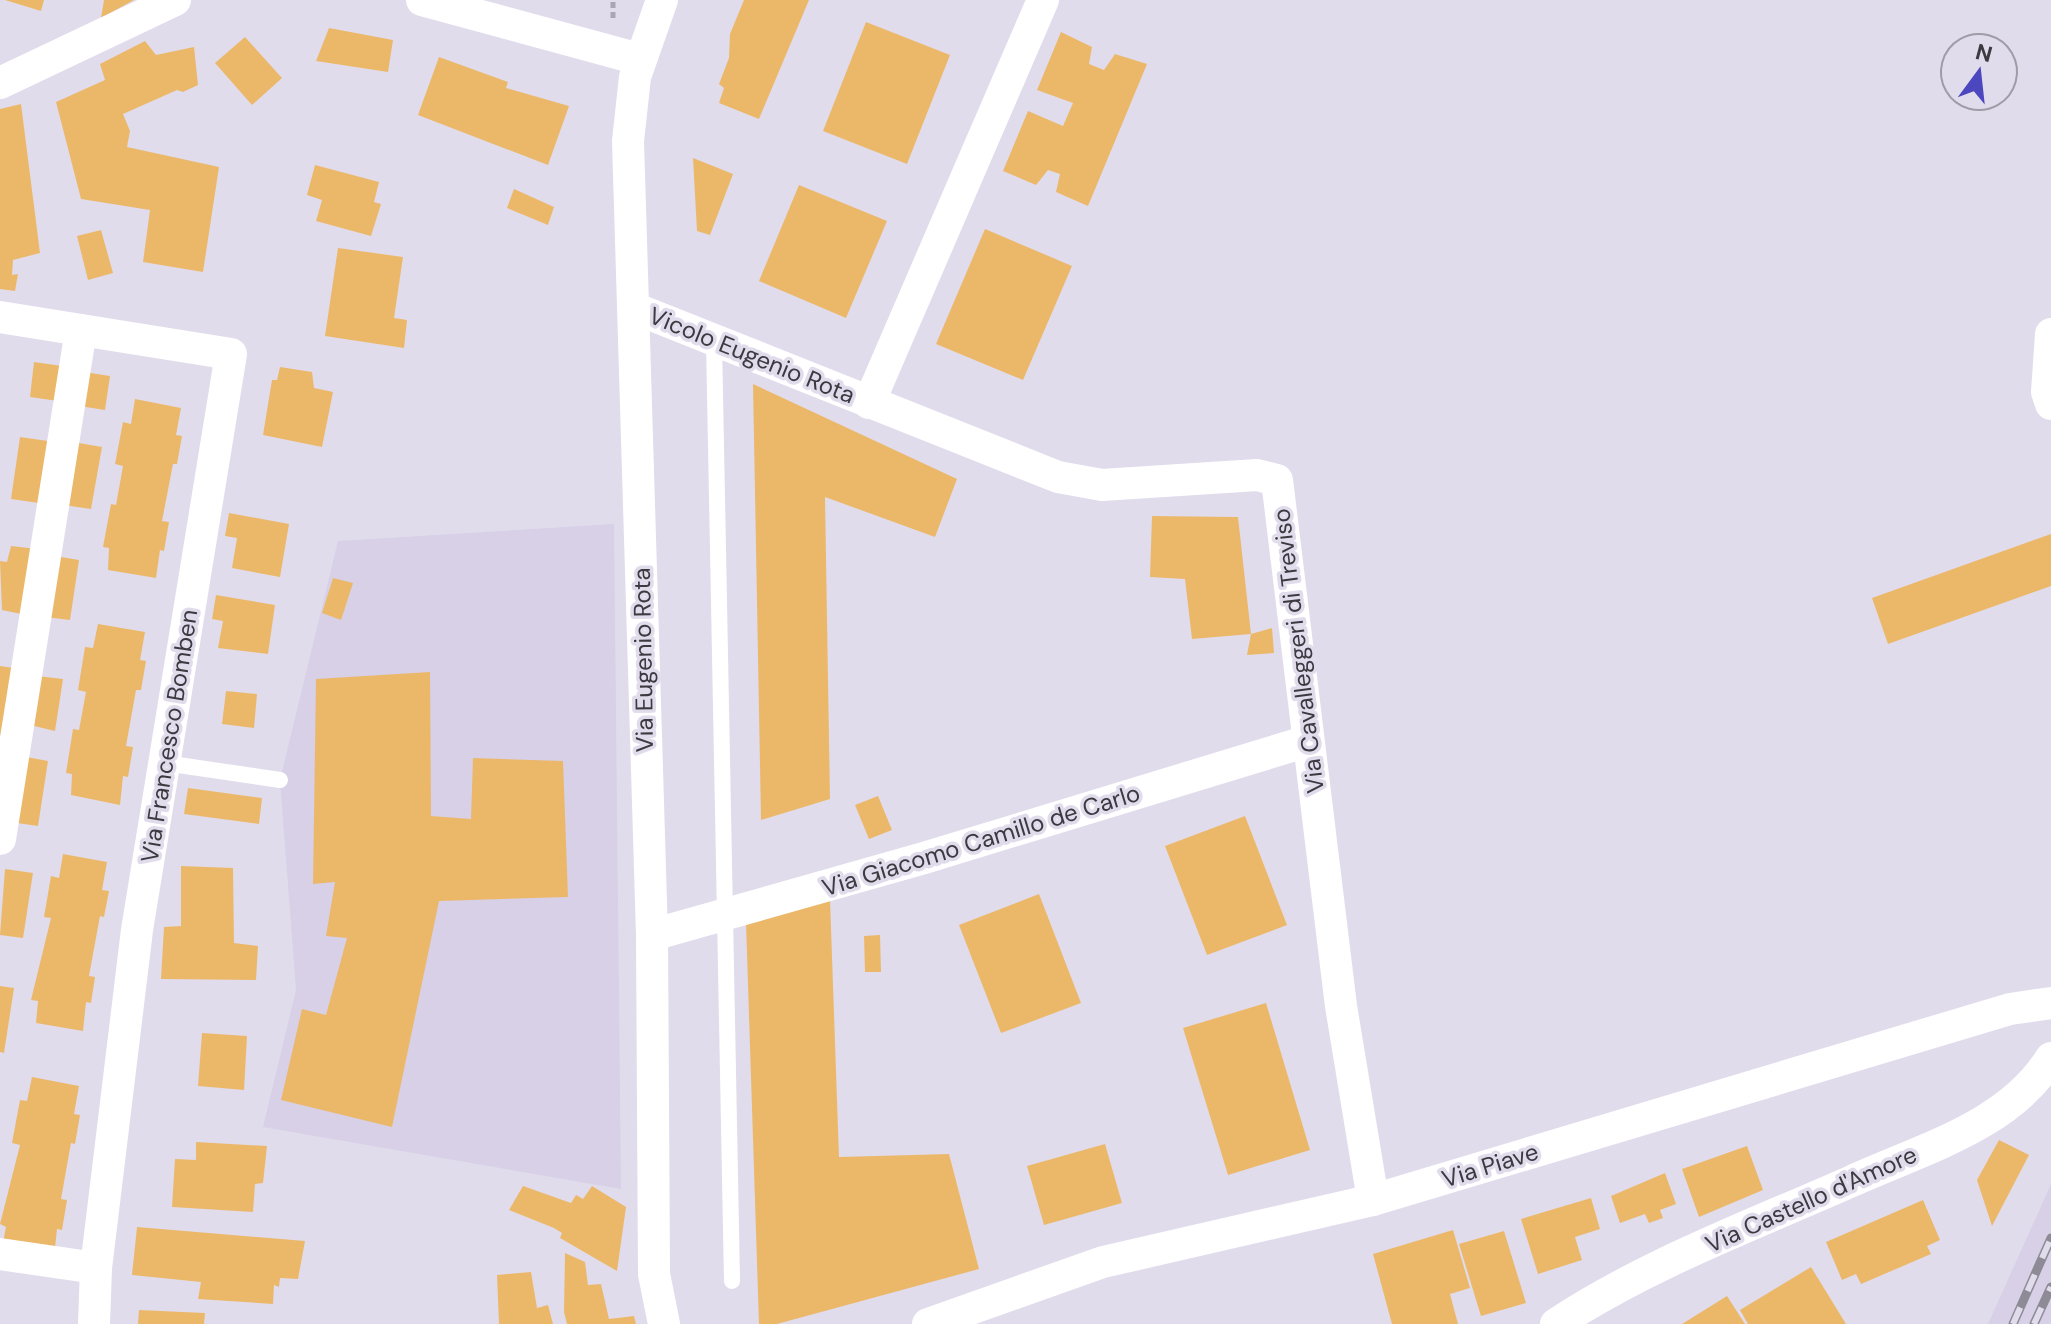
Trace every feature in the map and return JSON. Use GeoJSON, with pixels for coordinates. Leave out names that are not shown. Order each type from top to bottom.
{"type":"FeatureCollection","features":[{"type":"Feature","properties":{"kind":"street"},"geometry":{"type":"LineString","coordinates":[[0,83],[175,0]]}},
{"type":"Feature","properties":{"kind":"street"},"geometry":{"type":"LineString","coordinates":[[422,0],[639,59]]}},
{"type":"Feature","properties":{"kind":"street","name":"Via Eugenio Rota"},"geometry":{"type":"LineString","coordinates":[[662,0],[639,59],[628,119],[652,935],[654,1274],[664,1324]]}},
{"type":"Feature","properties":{"kind":"street"},"geometry":{"type":"LineString","coordinates":[[869,403],[1043,0]]}},
{"type":"Feature","properties":{"kind":"street","name":"Vicolo Eugenio Rota"},"geometry":{"type":"LineString","coordinates":[[634,308],[869,403]]}},
{"type":"Feature","properties":{"kind":"street","name":"Via Francesco Bomben"},"geometry":{"type":"LineString","coordinates":[[0,317],[231,354],[137,930],[96,1268],[94,1324]]}},
{"type":"Feature","properties":{"kind":"street"},"geometry":{"type":"LineString","coordinates":[[0,839],[81,330]]}},
{"type":"Feature","properties":{"kind":"street"},"geometry":{"type":"LineString","coordinates":[[2051,334],[2047,392],[2051,404]]}},
{"type":"Feature","properties":{"kind":"street","name":"Via Cavalleggeri di Treviso"},"geometry":{"type":"LineString","coordinates":[[869,403],[1079,482],[1117,484],[1257,475],[1277,480],[1341,1006],[1373,1200]]}},
{"type":"Feature","properties":{"kind":"street","name":"Via Giacomo Camillo de Carlo"},"geometry":{"type":"LineString","coordinates":[[652,935],[723,917],[1308,741]]}},
{"type":"Feature","properties":{"kind":"street","name":"Via Piave"},"geometry":{"type":"LineString","coordinates":[[928,1324],[1103,1262],[1373,1200],[1995,1013],[2051,1003]]}},
{"type":"Feature","properties":{"kind":"street","name":"Via Castello d'Amore"},"geometry":{"type":"LineString","coordinates":[[1556,1324],[1644,1274],[1977,1125],[2028,1090],[2051,1058]]}},
{"type":"Feature","properties":{"kind":"street"},"geometry":{"type":"LineString","coordinates":[[0,1254],[96,1268]]}},
{"type":"Feature","properties":{"kind":"lane"},"geometry":{"type":"LineString","coordinates":[[714,341],[732,1281]]}},
{"type":"Feature","properties":{"kind":"lane"},"geometry":{"type":"LineString","coordinates":[[165,763],[280,780]]}},
{"type":"Feature","properties":{"kind":"shaded area"},"geometry":{"type":"Polygon","coordinates":[[[614,524],[621,1189],[263,1127],[296,990],[280,780],[338,541],[614,524]]]}},
{"type":"Feature","properties":{"kind":"shaded area"},"geometry":{"type":"Polygon","coordinates":[[[2051,1184],[2051,1324],[1988,1324],[2051,1184]]]}},
{"type":"Feature","properties":{"kind":"building"},"geometry":{"type":"Polygon","coordinates":[[[5,0],[44,0],[41,11],[5,0]]]}},
{"type":"Feature","properties":{"kind":"building"},"geometry":{"type":"Polygon","coordinates":[[[104,0],[134,0],[101,18],[104,0]]]}},
{"type":"Feature","properties":{"kind":"building"},"geometry":{"type":"Polygon","coordinates":[[[744,0],[809,0],[759,119],[719,103],[724,88],[719,84],[729,58],[730,34],[744,0]]]}},
{"type":"Feature","properties":{"kind":"building"},"geometry":{"type":"Polygon","coordinates":[[[866,22],[950,55],[907,164],[823,131],[866,22]]]}},
{"type":"Feature","properties":{"kind":"building"},"geometry":{"type":"Polygon","coordinates":[[[329,28],[393,40],[388,72],[316,61],[329,28]]]}},
{"type":"Feature","properties":{"kind":"building"},"geometry":{"type":"Polygon","coordinates":[[[1061,32],[1092,47],[1089,64],[1104,70],[1115,54],[1147,64],[1088,206],[1056,192],[1060,174],[1048,170],[1036,185],[1003,171],[1028,111],[1063,126],[1073,103],[1037,90],[1061,32]]]}},
{"type":"Feature","properties":{"kind":"building"},"geometry":{"type":"Polygon","coordinates":[[[245,37],[282,78],[252,105],[215,63],[245,37]]]}},
{"type":"Feature","properties":{"kind":"building"},"geometry":{"type":"Polygon","coordinates":[[[145,41],[156,55],[194,47],[198,85],[183,92],[177,90],[123,114],[130,131],[127,147],[219,167],[203,272],[143,262],[150,210],[81,199],[56,102],[105,80],[100,64],[145,41]]]}},
{"type":"Feature","properties":{"kind":"building"},"geometry":{"type":"Polygon","coordinates":[[[439,57],[508,82],[506,88],[569,106],[548,165],[418,115],[439,57]]]}},
{"type":"Feature","properties":{"kind":"building"},"geometry":{"type":"Polygon","coordinates":[[[21,104],[40,253],[13,260],[12,275],[18,274],[15,291],[0,289],[0,109],[21,104]]]}},
{"type":"Feature","properties":{"kind":"building"},"geometry":{"type":"Polygon","coordinates":[[[693,158],[733,174],[710,235],[697,231],[693,158]]]}},
{"type":"Feature","properties":{"kind":"building"},"geometry":{"type":"Polygon","coordinates":[[[315,165],[379,182],[374,202],[381,204],[371,236],[316,221],[322,200],[307,195],[315,165]]]}},
{"type":"Feature","properties":{"kind":"building"},"geometry":{"type":"Polygon","coordinates":[[[799,185],[887,221],[846,318],[759,281],[799,185]]]}},
{"type":"Feature","properties":{"kind":"building"},"geometry":{"type":"Polygon","coordinates":[[[514,189],[554,207],[548,225],[507,208],[514,189]]]}},
{"type":"Feature","properties":{"kind":"building"},"geometry":{"type":"Polygon","coordinates":[[[985,229],[1072,266],[1023,380],[936,344],[985,229]]]}},
{"type":"Feature","properties":{"kind":"building"},"geometry":{"type":"Polygon","coordinates":[[[101,230],[113,273],[88,280],[77,236],[101,230]]]}},
{"type":"Feature","properties":{"kind":"building"},"geometry":{"type":"Polygon","coordinates":[[[338,248],[403,257],[394,318],[407,320],[404,348],[325,336],[338,248]]]}},
{"type":"Feature","properties":{"kind":"building"},"geometry":{"type":"Polygon","coordinates":[[[34,362],[62,366],[58,401],[30,397],[34,362]]]}},
{"type":"Feature","properties":{"kind":"building"},"geometry":{"type":"Polygon","coordinates":[[[280,367],[312,372],[314,388],[333,392],[322,447],[263,435],[272,380],[277,380],[280,367]]]}},
{"type":"Feature","properties":{"kind":"building"},"geometry":{"type":"Polygon","coordinates":[[[84,372],[110,376],[105,410],[79,406],[84,372]]]}},
{"type":"Feature","properties":{"kind":"building"},"geometry":{"type":"Polygon","coordinates":[[[753,384],[957,479],[935,537],[825,497],[830,799],[761,820],[753,384]]]}},
{"type":"Feature","properties":{"kind":"building"},"geometry":{"type":"Polygon","coordinates":[[[135,399],[181,408],[176,435],[182,436],[162,521],[169,522],[164,551],[160,550],[156,578],[108,570],[109,548],[103,547],[111,504],[116,505],[123,466],[115,464],[123,422],[131,424],[135,399]]]}},
{"type":"Feature","properties":{"kind":"building"},"geometry":{"type":"Polygon","coordinates":[[[20,437],[48,441],[39,503],[11,499],[20,437]]]}},
{"type":"Feature","properties":{"kind":"building"},"geometry":{"type":"Polygon","coordinates":[[[73,442],[102,447],[91,509],[63,505],[73,442]]]}},
{"type":"Feature","properties":{"kind":"building"},"geometry":{"type":"Polygon","coordinates":[[[229,513],[289,524],[280,577],[232,568],[237,538],[225,536],[229,513]]]}},
{"type":"Feature","properties":{"kind":"building"},"geometry":{"type":"Polygon","coordinates":[[[1152,516],[1238,517],[1251,634],[1192,639],[1185,579],[1150,577],[1152,516]]]}},
{"type":"Feature","properties":{"kind":"building"},"geometry":{"type":"Polygon","coordinates":[[[2051,534],[2051,586],[1888,644],[1872,598],[2051,534]]]}},
{"type":"Feature","properties":{"kind":"building"},"geometry":{"type":"Polygon","coordinates":[[[11,546],[37,549],[26,615],[2,610],[0,561],[7,562],[11,546]]]}},
{"type":"Feature","properties":{"kind":"building"},"geometry":{"type":"Polygon","coordinates":[[[55,556],[79,560],[70,620],[45,617],[55,556]]]}},
{"type":"Feature","properties":{"kind":"building"},"geometry":{"type":"Polygon","coordinates":[[[333,578],[353,583],[341,620],[322,613],[333,578]]]}},
{"type":"Feature","properties":{"kind":"building"},"geometry":{"type":"Polygon","coordinates":[[[216,595],[275,605],[268,654],[218,648],[223,621],[212,619],[216,595]]]}},
{"type":"Feature","properties":{"kind":"building"},"geometry":{"type":"Polygon","coordinates":[[[98,624],[145,632],[140,660],[146,661],[141,690],[136,690],[126,746],[133,747],[128,777],[123,776],[120,805],[71,795],[72,774],[66,773],[73,729],[79,730],[86,692],[78,690],[85,647],[93,648],[98,624]]]}},
{"type":"Feature","properties":{"kind":"building"},"geometry":{"type":"Polygon","coordinates":[[[1272,628],[1274,653],[1247,655],[1251,634],[1272,628]]]}},
{"type":"Feature","properties":{"kind":"building"},"geometry":{"type":"Polygon","coordinates":[[[0,666],[14,668],[0,738],[0,666]]]}},
{"type":"Feature","properties":{"kind":"building"},"geometry":{"type":"Polygon","coordinates":[[[430,672],[431,816],[471,819],[473,758],[563,761],[568,897],[439,901],[392,1127],[281,1100],[302,1009],[326,1015],[347,938],[326,936],[335,882],[313,884],[316,679],[430,672]]]}},
{"type":"Feature","properties":{"kind":"building"},"geometry":{"type":"Polygon","coordinates":[[[37,676],[63,679],[55,731],[30,725],[37,676]]]}},
{"type":"Feature","properties":{"kind":"building"},"geometry":{"type":"Polygon","coordinates":[[[226,691],[257,694],[254,728],[222,724],[226,691]]]}},
{"type":"Feature","properties":{"kind":"building"},"geometry":{"type":"Polygon","coordinates":[[[21,756],[48,761],[38,826],[10,822],[21,756]]]}},
{"type":"Feature","properties":{"kind":"building"},"geometry":{"type":"Polygon","coordinates":[[[188,788],[262,798],[259,824],[184,814],[188,788]]]}},
{"type":"Feature","properties":{"kind":"building"},"geometry":{"type":"Polygon","coordinates":[[[878,796],[892,830],[869,839],[855,805],[878,796]]]}},
{"type":"Feature","properties":{"kind":"building"},"geometry":{"type":"Polygon","coordinates":[[[1245,816],[1287,925],[1207,955],[1165,846],[1245,816]]]}},
{"type":"Feature","properties":{"kind":"building"},"geometry":{"type":"Polygon","coordinates":[[[63,854],[107,862],[102,890],[109,891],[104,917],[100,916],[89,976],[95,977],[91,1003],[86,1002],[83,1031],[36,1023],[38,1001],[31,1000],[51,918],[44,917],[51,876],[59,878],[63,854]]]}},
{"type":"Feature","properties":{"kind":"building"},"geometry":{"type":"Polygon","coordinates":[[[181,866],[233,868],[234,943],[258,946],[256,980],[161,979],[164,927],[181,926],[181,866]]]}},
{"type":"Feature","properties":{"kind":"building"},"geometry":{"type":"Polygon","coordinates":[[[5,869],[33,873],[23,938],[0,935],[5,869]]]}},
{"type":"Feature","properties":{"kind":"building"},"geometry":{"type":"Polygon","coordinates":[[[1039,894],[1081,1003],[1001,1033],[959,925],[1039,894]]]}},
{"type":"Feature","properties":{"kind":"building"},"geometry":{"type":"Polygon","coordinates":[[[830,899],[839,1157],[949,1154],[979,1269],[777,1324],[759,1324],[746,923],[830,899]]]}},
{"type":"Feature","properties":{"kind":"building"},"geometry":{"type":"Polygon","coordinates":[[[880,935],[881,972],[865,972],[864,936],[880,935]]]}},
{"type":"Feature","properties":{"kind":"building"},"geometry":{"type":"Polygon","coordinates":[[[0,986],[14,988],[4,1053],[0,1052],[0,986]]]}},
{"type":"Feature","properties":{"kind":"building"},"geometry":{"type":"Polygon","coordinates":[[[1266,1003],[1310,1150],[1228,1175],[1183,1028],[1266,1003]]]}},
{"type":"Feature","properties":{"kind":"building"},"geometry":{"type":"Polygon","coordinates":[[[202,1033],[247,1036],[244,1090],[198,1086],[202,1033]]]}},
{"type":"Feature","properties":{"kind":"building"},"geometry":{"type":"Polygon","coordinates":[[[32,1077],[79,1086],[74,1114],[80,1115],[75,1144],[71,1143],[61,1199],[67,1200],[62,1230],[57,1229],[54,1257],[2,1248],[6,1227],[0,1224],[20,1145],[12,1143],[20,1100],[27,1101],[32,1077]]]}},
{"type":"Feature","properties":{"kind":"building"},"geometry":{"type":"Polygon","coordinates":[[[1999,1140],[2029,1155],[1992,1226],[1977,1180],[1999,1140]]]}},
{"type":"Feature","properties":{"kind":"building"},"geometry":{"type":"Polygon","coordinates":[[[196,1142],[267,1146],[263,1183],[255,1184],[253,1212],[172,1207],[175,1159],[196,1160],[196,1142]]]}},
{"type":"Feature","properties":{"kind":"building"},"geometry":{"type":"Polygon","coordinates":[[[1105,1144],[1122,1203],[1044,1225],[1027,1166],[1105,1144]]]}},
{"type":"Feature","properties":{"kind":"building"},"geometry":{"type":"Polygon","coordinates":[[[1747,1146],[1763,1190],[1699,1217],[1682,1169],[1747,1146]]]}},
{"type":"Feature","properties":{"kind":"building"},"geometry":{"type":"Polygon","coordinates":[[[1665,1173],[1676,1204],[1660,1210],[1663,1218],[1649,1223],[1645,1214],[1620,1223],[1611,1196],[1665,1173]]]}},
{"type":"Feature","properties":{"kind":"building"},"geometry":{"type":"Polygon","coordinates":[[[523,1186],[571,1203],[576,1195],[583,1199],[592,1186],[626,1207],[617,1271],[560,1238],[562,1233],[554,1228],[509,1210],[523,1186]]]}},
{"type":"Feature","properties":{"kind":"building"},"geometry":{"type":"Polygon","coordinates":[[[1591,1198],[1600,1229],[1575,1237],[1582,1260],[1538,1274],[1521,1219],[1591,1198]]]}},
{"type":"Feature","properties":{"kind":"building"},"geometry":{"type":"Polygon","coordinates":[[[1923,1200],[1940,1240],[1927,1246],[1931,1254],[1861,1284],[1856,1274],[1842,1280],[1826,1242],[1923,1200]]]}},
{"type":"Feature","properties":{"kind":"building"},"geometry":{"type":"Polygon","coordinates":[[[137,1227],[305,1241],[298,1279],[280,1278],[279,1287],[274,1285],[273,1304],[198,1299],[201,1282],[132,1275],[137,1227]]]}},
{"type":"Feature","properties":{"kind":"building"},"geometry":{"type":"Polygon","coordinates":[[[1453,1230],[1470,1288],[1450,1294],[1458,1324],[1392,1324],[1373,1254],[1453,1230]]]}},
{"type":"Feature","properties":{"kind":"building"},"geometry":{"type":"Polygon","coordinates":[[[1504,1231],[1526,1303],[1481,1316],[1459,1244],[1504,1231]]]}},
{"type":"Feature","properties":{"kind":"building"},"geometry":{"type":"Polygon","coordinates":[[[565,1253],[585,1262],[588,1285],[601,1284],[609,1319],[634,1316],[636,1324],[567,1324],[564,1312],[565,1253]]]}},
{"type":"Feature","properties":{"kind":"building"},"geometry":{"type":"Polygon","coordinates":[[[1811,1267],[1846,1324],[1748,1324],[1740,1310],[1811,1267]]]}},
{"type":"Feature","properties":{"kind":"building"},"geometry":{"type":"Polygon","coordinates":[[[531,1272],[537,1308],[548,1305],[553,1324],[499,1324],[497,1275],[531,1272]]]}},
{"type":"Feature","properties":{"kind":"building"},"geometry":{"type":"Polygon","coordinates":[[[1727,1296],[1745,1324],[1682,1324],[1727,1296]]]}},
{"type":"Feature","properties":{"kind":"building"},"geometry":{"type":"Polygon","coordinates":[[[139,1310],[205,1313],[204,1324],[138,1324],[139,1310]]]}},
{"type":"Feature","properties":{"kind":"railway"},"geometry":{"type":"LineString","coordinates":[[2013,1324],[2051,1238]]}},
{"type":"Feature","properties":{"kind":"railway"},"geometry":{"type":"LineString","coordinates":[[2034,1324],[2051,1287]]}}]}
